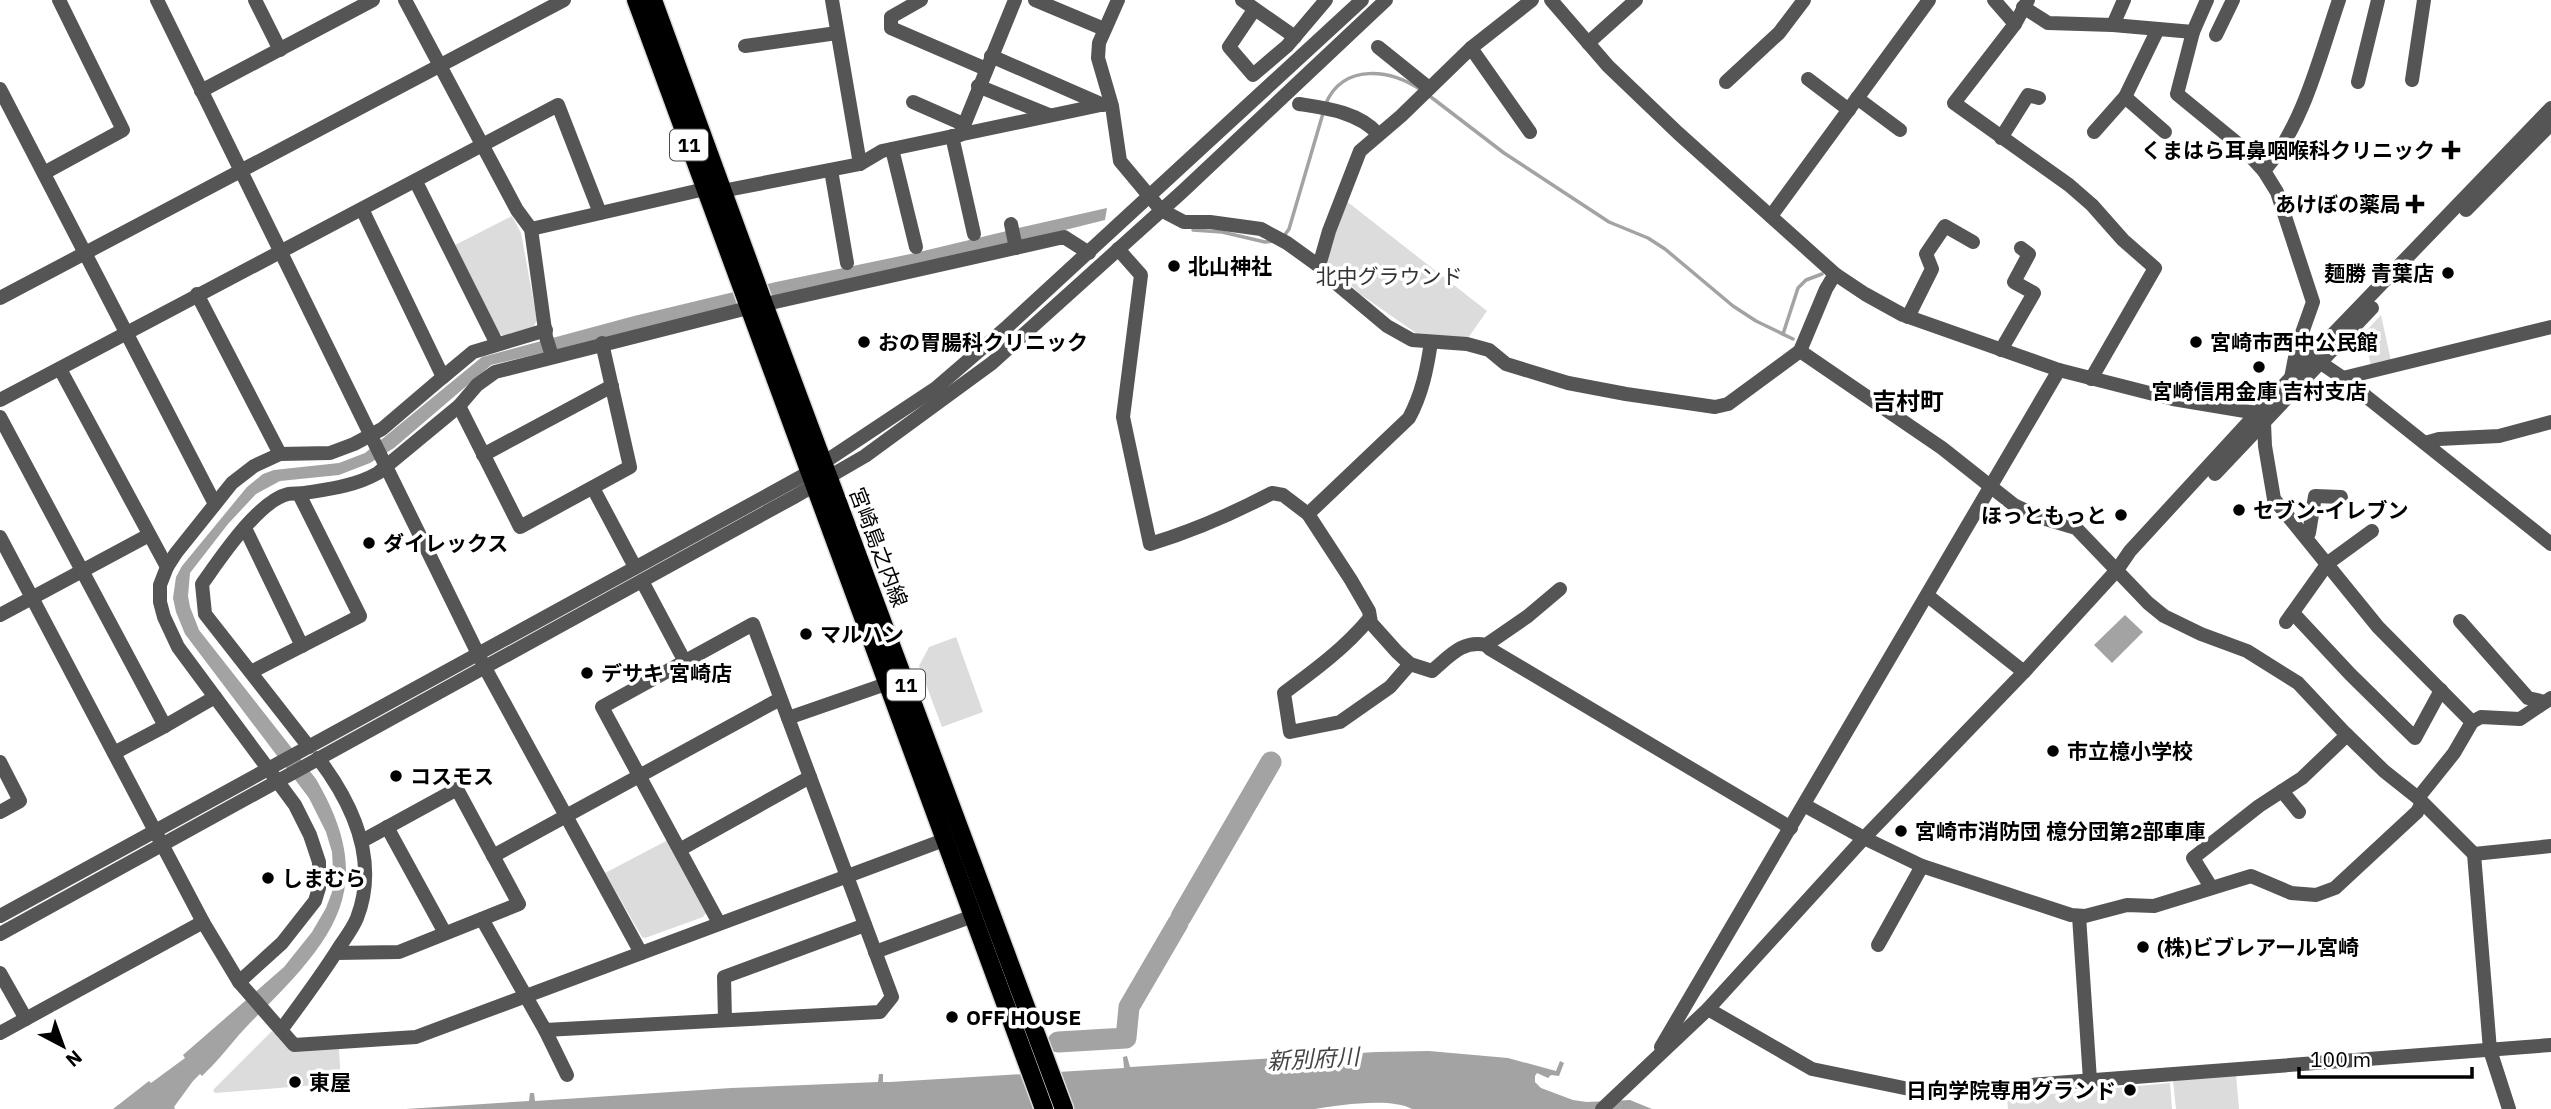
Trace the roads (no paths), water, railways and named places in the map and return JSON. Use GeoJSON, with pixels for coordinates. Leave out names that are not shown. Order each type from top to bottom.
{"type":"FeatureCollection","features":[{"type":"Feature","properties":{"kind":"main road","name":"宮崎島之内線"},"geometry":{"type":"LineString","coordinates":[[636,0],[713,190],[818,475],[1064,1109]]}},
{"type":"Feature","properties":{"kind":"main road","name":"宮崎島之内線"},"geometry":{"type":"LineString","coordinates":[[653,0],[713,190]]}},
{"type":"Feature","properties":{"kind":"main road","name":"宮崎島之内線"},"geometry":{"type":"LineString","coordinates":[[818,475],[886,684],[1044,1109]]}},
{"type":"Feature","properties":{"kind":"street"},"geometry":{"type":"LineString","coordinates":[[44,173],[123,130],[59,0]]}},
{"type":"Feature","properties":{"kind":"street"},"geometry":{"type":"LineString","coordinates":[[157,0],[481,660],[641,953]]}},
{"type":"Feature","properties":{"kind":"street"},"geometry":{"type":"LineString","coordinates":[[255,0],[280,50]]}},
{"type":"Feature","properties":{"kind":"street"},"geometry":{"type":"LineString","coordinates":[[201,91],[373,0]]}},
{"type":"Feature","properties":{"kind":"street"},"geometry":{"type":"LineString","coordinates":[[405,0],[517,210],[531,229],[551,356]]}},
{"type":"Feature","properties":{"kind":"street"},"geometry":{"type":"LineString","coordinates":[[0,298],[564,0]]}},
{"type":"Feature","properties":{"kind":"street"},"geometry":{"type":"LineString","coordinates":[[832,0],[860,164]]}},
{"type":"Feature","properties":{"kind":"street"},"geometry":{"type":"LineString","coordinates":[[921,0],[891,17],[891,28],[1107,104]]}},
{"type":"Feature","properties":{"kind":"street"},"geometry":{"type":"LineString","coordinates":[[974,234],[958,132],[1015,0]]}},
{"type":"Feature","properties":{"kind":"street"},"geometry":{"type":"LineString","coordinates":[[1035,0],[1104,29]]}},
{"type":"Feature","properties":{"kind":"street"},"geometry":{"type":"LineString","coordinates":[[1118,0],[1099,43],[1098,58],[1107,104],[1119,142],[1121,161],[1149,197],[1161,210],[1184,222],[1210,222],[1261,229],[1287,243],[1320,266],[1332,280],[1387,326],[1412,340],[1458,343],[1489,350],[1506,364],[1568,383],[1715,407],[1728,404],[1800,351],[1835,274]]}},
{"type":"Feature","properties":{"kind":"street"},"geometry":{"type":"LineString","coordinates":[[1242,0],[1295,37]]}},
{"type":"Feature","properties":{"kind":"street"},"geometry":{"type":"LineString","coordinates":[[1254,10],[1229,47],[1253,75],[1295,37],[1326,0]]}},
{"type":"Feature","properties":{"kind":"street"},"geometry":{"type":"LineString","coordinates":[[481,660],[642,581],[818,475],[936,388],[1089,253],[1362,0]]}},
{"type":"Feature","properties":{"kind":"street"},"geometry":{"type":"LineString","coordinates":[[0,916],[159,836],[310,754],[481,660],[635,567],[818,475],[865,456],[992,363],[1386,0]]}},
{"type":"Feature","properties":{"kind":"street"},"geometry":{"type":"LineString","coordinates":[[1320,266],[1329,231],[1360,151],[1471,48],[1532,0]]}},
{"type":"Feature","properties":{"kind":"street"},"geometry":{"type":"LineString","coordinates":[[1551,0],[1587,43],[1678,133],[1835,274],[1865,294],[1908,317],[2059,370],[2260,418]]}},
{"type":"Feature","properties":{"kind":"street"},"geometry":{"type":"LineString","coordinates":[[1587,43],[1636,0]]}},
{"type":"Feature","properties":{"kind":"street"},"geometry":{"type":"LineString","coordinates":[[1726,82],[1779,33],[1804,0]]}},
{"type":"Feature","properties":{"kind":"street"},"geometry":{"type":"LineString","coordinates":[[1771,216],[1929,0]]}},
{"type":"Feature","properties":{"kind":"street"},"geometry":{"type":"LineString","coordinates":[[1994,0],[2015,24]]}},
{"type":"Feature","properties":{"kind":"street"},"geometry":{"type":"LineString","coordinates":[[2113,25],[2124,0]]}},
{"type":"Feature","properties":{"kind":"street"},"geometry":{"type":"LineString","coordinates":[[2207,0],[2193,32],[2177,94],[2243,148],[2264,171],[2277,192],[2313,302],[2297,347],[2290,379]]}},
{"type":"Feature","properties":{"kind":"street"},"geometry":{"type":"LineString","coordinates":[[2216,35],[2233,0]]}},
{"type":"Feature","properties":{"kind":"street"},"geometry":{"type":"LineString","coordinates":[[2264,171],[2281,151],[2294,127],[2339,0]]}},
{"type":"Feature","properties":{"kind":"street"},"geometry":{"type":"LineString","coordinates":[[2358,82],[2378,0]]}},
{"type":"Feature","properties":{"kind":"street"},"geometry":{"type":"LineString","coordinates":[[2412,80],[2424,0]]}},
{"type":"Feature","properties":{"kind":"street"},"geometry":{"type":"LineString","coordinates":[[2091,379],[2161,264],[2123,240],[2070,185],[1954,103],[2015,24],[2025,4],[2048,23],[2193,32]]}},
{"type":"Feature","properties":{"kind":"street"},"geometry":{"type":"LineString","coordinates":[[2094,132],[2125,97],[2158,29]]}},
{"type":"Feature","properties":{"kind":"street"},"geometry":{"type":"LineString","coordinates":[[745,47],[837,33]]}},
{"type":"Feature","properties":{"kind":"street"},"geometry":{"type":"LineString","coordinates":[[1378,47],[1425,91]]}},
{"type":"Feature","properties":{"kind":"street"},"geometry":{"type":"LineString","coordinates":[[1471,48],[1530,132]]}},
{"type":"Feature","properties":{"kind":"street"},"geometry":{"type":"LineString","coordinates":[[1808,79],[1900,130]]}},
{"type":"Feature","properties":{"kind":"street"},"geometry":{"type":"LineString","coordinates":[[978,86],[1051,116]]}},
{"type":"Feature","properties":{"kind":"street"},"geometry":{"type":"LineString","coordinates":[[0,89],[215,504]]}},
{"type":"Feature","properties":{"kind":"street"},"geometry":{"type":"LineString","coordinates":[[2001,138],[2028,96],[2039,98]]}},
{"type":"Feature","properties":{"kind":"street"},"geometry":{"type":"LineString","coordinates":[[2125,97],[2165,132]]}},
{"type":"Feature","properties":{"kind":"street"},"geometry":{"type":"LineString","coordinates":[[913,102],[958,132]]}},
{"type":"Feature","properties":{"kind":"street"},"geometry":{"type":"LineString","coordinates":[[531,229],[713,190],[860,164],[882,151],[958,132],[1107,104]]}},
{"type":"Feature","properties":{"kind":"street"},"geometry":{"type":"LineString","coordinates":[[1299,104],[1325,108],[1356,118],[1372,127],[1378,134]]}},
{"type":"Feature","properties":{"kind":"street"},"geometry":{"type":"LineString","coordinates":[[0,400],[558,105],[600,213]]}},
{"type":"Feature","properties":{"kind":"street"},"geometry":{"type":"LineString","coordinates":[[2472,722],[2378,627],[2274,499],[2260,418],[2290,379],[2317,360],[2551,108]]}},
{"type":"Feature","properties":{"kind":"street"},"geometry":{"type":"LineString","coordinates":[[1602,1109],[1708,1009],[1864,838],[2024,672],[2117,570],[2134,557],[2260,418],[2551,124]]}},
{"type":"Feature","properties":{"kind":"street"},"geometry":{"type":"LineString","coordinates":[[892,149],[916,247]]}},
{"type":"Feature","properties":{"kind":"street"},"geometry":{"type":"LineString","coordinates":[[831,170],[847,263]]}},
{"type":"Feature","properties":{"kind":"street"},"geometry":{"type":"LineString","coordinates":[[416,182],[497,344]]}},
{"type":"Feature","properties":{"kind":"street"},"geometry":{"type":"LineString","coordinates":[[362,209],[443,377]]}},
{"type":"Feature","properties":{"kind":"street"},"geometry":{"type":"LineString","coordinates":[[1011,224],[1016,248]]}},
{"type":"Feature","properties":{"kind":"street"},"geometry":{"type":"LineString","coordinates":[[1908,317],[1932,269],[1926,254],[1945,226],[1973,242]]}},
{"type":"Feature","properties":{"kind":"street"},"geometry":{"type":"LineString","coordinates":[[281,1030],[356,920],[365,889],[366,862],[362,841],[343,795],[205,614],[202,584],[245,528],[271,501],[289,494],[364,481],[459,406],[477,385],[495,372],[753,299],[1064,237],[1089,253]]}},
{"type":"Feature","properties":{"kind":"street"},"geometry":{"type":"LineString","coordinates":[[2001,350],[2034,293],[2014,282],[2029,254],[2021,248]]}},
{"type":"Feature","properties":{"kind":"street"},"geometry":{"type":"LineString","coordinates":[[1118,249],[1141,275],[1123,417],[1150,544],[1218,520],[1272,493],[1283,495],[1308,514],[1351,580],[1369,611],[1369,619],[1354,638],[1284,693],[1290,733],[1340,722],[1390,687],[1410,664]]}},
{"type":"Feature","properties":{"kind":"street"},"geometry":{"type":"LineString","coordinates":[[197,294],[280,454]]}},
{"type":"Feature","properties":{"kind":"street"},"geometry":{"type":"LineString","coordinates":[[2343,378],[2551,327]]}},
{"type":"Feature","properties":{"kind":"street"},"geometry":{"type":"LineString","coordinates":[[244,988],[315,901],[319,888],[319,862],[310,835],[275,773],[178,647],[160,603],[160,585],[167,567],[233,483],[254,466],[280,454],[330,453],[372,439],[473,352],[546,334]]}},
{"type":"Feature","properties":{"kind":"street"},"geometry":{"type":"LineString","coordinates":[[1308,514],[1409,418],[1418,402],[1431,342]]}},
{"type":"Feature","properties":{"kind":"street"},"geometry":{"type":"LineString","coordinates":[[459,406],[520,527],[630,467],[602,343]]}},
{"type":"Feature","properties":{"kind":"street"},"geometry":{"type":"LineString","coordinates":[[1800,351],[1942,448],[2024,511],[2076,528],[2164,616],[2201,634],[2247,651],[2298,683],[2347,736],[2420,800],[2474,854],[2490,1050],[2509,1109]]}},
{"type":"Feature","properties":{"kind":"street"},"geometry":{"type":"LineString","coordinates":[[2317,360],[2550,543]]}},
{"type":"Feature","properties":{"kind":"street"},"geometry":{"type":"LineString","coordinates":[[60,369],[167,567]]}},
{"type":"Feature","properties":{"kind":"street"},"geometry":{"type":"LineString","coordinates":[[1653,1060],[2059,370]]}},
{"type":"Feature","properties":{"kind":"street"},"geometry":{"type":"LineString","coordinates":[[484,455],[612,386]]}},
{"type":"Feature","properties":{"kind":"street"},"geometry":{"type":"LineString","coordinates":[[0,416],[165,726]]}},
{"type":"Feature","properties":{"kind":"street"},"geometry":{"type":"LineString","coordinates":[[2425,443],[2439,439],[2499,436],[2551,422]]}},
{"type":"Feature","properties":{"kind":"street"},"geometry":{"type":"LineString","coordinates":[[593,488],[635,567]]}},
{"type":"Feature","properties":{"kind":"street"},"geometry":{"type":"LineString","coordinates":[[251,672],[360,616],[299,494]]}},
{"type":"Feature","properties":{"kind":"street"},"geometry":{"type":"LineString","coordinates":[[2306,537],[2315,496],[2341,498]]}},
{"type":"Feature","properties":{"kind":"street"},"geometry":{"type":"LineString","coordinates":[[245,528],[302,646]]}},
{"type":"Feature","properties":{"kind":"street"},"geometry":{"type":"LineString","coordinates":[[2372,531],[2328,563],[2290,617],[2415,738],[2441,690]]}},
{"type":"Feature","properties":{"kind":"street"},"geometry":{"type":"LineString","coordinates":[[0,615],[149,536]]}},
{"type":"Feature","properties":{"kind":"street"},"geometry":{"type":"LineString","coordinates":[[0,537],[203,922],[244,988],[294,1045],[416,1037],[944,840]]}},
{"type":"Feature","properties":{"kind":"street"},"geometry":{"type":"LineString","coordinates":[[642,581],[684,660]]}},
{"type":"Feature","properties":{"kind":"street"},"geometry":{"type":"LineString","coordinates":[[1486,645],[1528,616],[1560,589]]}},
{"type":"Feature","properties":{"kind":"street"},"geometry":{"type":"LineString","coordinates":[[1928,596],[2024,672]]}},
{"type":"Feature","properties":{"kind":"street"},"geometry":{"type":"LineString","coordinates":[[1369,619],[1410,664],[1432,671],[1460,648],[1474,642],[1486,645],[1541,681],[1791,828]]}},
{"type":"Feature","properties":{"kind":"street"},"geometry":{"type":"LineString","coordinates":[[2460,621],[2528,698],[2548,700]]}},
{"type":"Feature","properties":{"kind":"street"},"geometry":{"type":"LineString","coordinates":[[545,1030],[880,1012],[892,997],[753,624],[601,707],[681,849],[719,923]]}},
{"type":"Feature","properties":{"kind":"street"},"geometry":{"type":"LineString","coordinates":[[788,718],[886,684]]}},
{"type":"Feature","properties":{"kind":"street"},"geometry":{"type":"LineString","coordinates":[[114,753],[215,697]]}},
{"type":"Feature","properties":{"kind":"street"},"geometry":{"type":"LineString","coordinates":[[493,856],[780,699]]}},
{"type":"Feature","properties":{"kind":"street"},"geometry":{"type":"LineString","coordinates":[[1804,805],[1922,866],[2079,916],[2127,905],[2154,906],[2252,876],[2291,894],[2316,895],[2335,888],[2417,812],[2420,800],[2454,753],[2472,722],[2481,717],[2520,719],[2548,700]]}},
{"type":"Feature","properties":{"kind":"street"},"geometry":{"type":"LineString","coordinates":[[2211,887],[2193,858],[2259,806],[2302,778],[2347,736]]}},
{"type":"Feature","properties":{"kind":"street"},"geometry":{"type":"LineString","coordinates":[[0,762],[20,801],[0,812]]}},
{"type":"Feature","properties":{"kind":"street"},"geometry":{"type":"LineString","coordinates":[[681,849],[810,778]]}},
{"type":"Feature","properties":{"kind":"street"},"geometry":{"type":"LineString","coordinates":[[336,953],[399,952],[519,904],[457,789],[362,841]]}},
{"type":"Feature","properties":{"kind":"street"},"geometry":{"type":"LineString","coordinates":[[2282,791],[2299,812]]}},
{"type":"Feature","properties":{"kind":"street"},"geometry":{"type":"LineString","coordinates":[[387,827],[446,933]]}},
{"type":"Feature","properties":{"kind":"street"},"geometry":{"type":"LineString","coordinates":[[0,934],[159,836]]}},
{"type":"Feature","properties":{"kind":"street"},"geometry":{"type":"LineString","coordinates":[[2474,854],[2551,846]]}},
{"type":"Feature","properties":{"kind":"street"},"geometry":{"type":"LineString","coordinates":[[1878,945],[1922,866]]}},
{"type":"Feature","properties":{"kind":"street"},"geometry":{"type":"LineString","coordinates":[[875,952],[972,916]]}},
{"type":"Feature","properties":{"kind":"street"},"geometry":{"type":"LineString","coordinates":[[2079,916],[2090,1080]]}},
{"type":"Feature","properties":{"kind":"street"},"geometry":{"type":"LineString","coordinates":[[482,919],[545,1030],[567,1075]]}},
{"type":"Feature","properties":{"kind":"street"},"geometry":{"type":"LineString","coordinates":[[0,1032],[203,922]]}},
{"type":"Feature","properties":{"kind":"street"},"geometry":{"type":"LineString","coordinates":[[725,1020],[724,977],[865,925]]}},
{"type":"Feature","properties":{"kind":"street"},"geometry":{"type":"LineString","coordinates":[[0,973],[26,1019]]}},
{"type":"Feature","properties":{"kind":"street"},"geometry":{"type":"LineString","coordinates":[[1708,1009],[1812,1069],[1914,1090],[1939,1092],[2551,1045]]}},
{"type":"Feature","properties":{"kind":"water"},"geometry":{"type":"Polygon","coordinates":[[[1107,208],[1105,220],[1017,242],[1014,229],[1107,208]]]}},
{"type":"Feature","properties":{"kind":"water"},"geometry":{"type":"Polygon","coordinates":[[[1011,230],[1014,243],[491,365],[394,448],[370,463],[339,475],[280,481],[256,494],[228,524],[190,573],[190,607],[199,630],[316,779],[335,817],[344,851],[346,881],[339,909],[308,962],[213,1065],[193,1081],[175,1109],[113,1109],[185,1058],[183,1055],[284,967],[312,932],[332,892],[332,852],[326,832],[309,798],[185,634],[173,598],[176,577],[182,566],[247,487],[263,474],[274,470],[339,463],[365,453],[482,357],[634,316],[1011,230]]]}},
{"type":"Feature","properties":{"kind":"water"},"geometry":{"type":"Polygon","coordinates":[[[2125,615],[2143,632],[2112,663],[2094,645],[2125,615]]]}},
{"type":"Feature","properties":{"kind":"water"},"geometry":{"type":"Polygon","coordinates":[[[1429,1051],[1508,1058],[1556,1071],[1560,1061],[1564,1063],[1559,1076],[1551,1075],[1548,1078],[1537,1073],[1535,1082],[1541,1088],[1573,1100],[1630,1100],[1652,1109],[1412,1109],[1403,1105],[1378,1103],[1315,1109],[406,1109],[529,1101],[530,1093],[534,1093],[535,1101],[731,1088],[878,1082],[879,1074],[883,1074],[883,1082],[890,1082],[1124,1068],[1123,1057],[1127,1056],[1130,1067],[1429,1051]]]}},
{"type":"Feature","properties":{"kind":"waterway"},"geometry":{"type":"LineString","coordinates":[[1326,103],[1344,81],[1369,74],[1396,78],[1421,90]]}},
{"type":"Feature","properties":{"kind":"waterway"},"geometry":{"type":"LineString","coordinates":[[1427,94],[1504,153],[1609,222],[1648,238],[1733,306],[1793,339]]}},
{"type":"Feature","properties":{"kind":"waterway"},"geometry":{"type":"LineString","coordinates":[[1284,236],[1289,229],[1324,110]]}},
{"type":"Feature","properties":{"kind":"waterway"},"geometry":{"type":"LineString","coordinates":[[1193,230],[1222,232],[1265,242],[1274,241]]}},
{"type":"Feature","properties":{"kind":"waterway"},"geometry":{"type":"LineString","coordinates":[[1783,334],[1798,288],[1806,280],[1822,274]]}},
{"type":"Feature","properties":{"kind":"waterway","name":"新別府川"},"geometry":{"type":"LineString","coordinates":[[1181,917],[1271,762]]}},
{"type":"Feature","properties":{"kind":"waterway","name":"新別府川"},"geometry":{"type":"LineString","coordinates":[[1058,1042],[1126,1038],[1129,1007],[1178,923]]}},
{"type":"Feature","properties":{"kind":"place","name":"くまはら耳鼻咽喉科クリニック"},"geometry":{"type":"Point","coordinates":[2451,150]}},
{"type":"Feature","properties":{"kind":"place","name":"あけぼの薬局"},"geometry":{"type":"Point","coordinates":[2415,204]}},
{"type":"Feature","properties":{"kind":"place","name":"北山神社"},"geometry":{"type":"Point","coordinates":[1174,266]}},
{"type":"Feature","properties":{"kind":"place","name":"麺勝 青葉店"},"geometry":{"type":"Point","coordinates":[2448,273]}},
{"type":"Feature","properties":{"kind":"place","name":"おの胃腸科クリニック"},"geometry":{"type":"Point","coordinates":[864,342]}},
{"type":"Feature","properties":{"kind":"place","name":"宮崎市西中公民館"},"geometry":{"type":"Point","coordinates":[2196,342]}},
{"type":"Feature","properties":{"kind":"place","name":"宮崎信用金庫 吉村支店"},"geometry":{"type":"Point","coordinates":[2259,367]}},
{"type":"Feature","properties":{"kind":"place","name":"セブン-イレブン"},"geometry":{"type":"Point","coordinates":[2239,510]}},
{"type":"Feature","properties":{"kind":"place","name":"ほっともっと"},"geometry":{"type":"Point","coordinates":[2121,515]}},
{"type":"Feature","properties":{"kind":"place","name":"ダイレックス"},"geometry":{"type":"Point","coordinates":[369,543]}},
{"type":"Feature","properties":{"kind":"place","name":"マルハン"},"geometry":{"type":"Point","coordinates":[806,634]}},
{"type":"Feature","properties":{"kind":"place","name":"デサキ 宮崎店"},"geometry":{"type":"Point","coordinates":[587,673]}},
{"type":"Feature","properties":{"kind":"place","name":"市立檍小学校"},"geometry":{"type":"Point","coordinates":[2053,751]}},
{"type":"Feature","properties":{"kind":"place","name":"コスモス"},"geometry":{"type":"Point","coordinates":[396,776]}},
{"type":"Feature","properties":{"kind":"place","name":"宮崎市消防団 檍分団第2部車庫"},"geometry":{"type":"Point","coordinates":[1901,831]}},
{"type":"Feature","properties":{"kind":"place","name":"しまむら"},"geometry":{"type":"Point","coordinates":[268,878]}},
{"type":"Feature","properties":{"kind":"place","name":"(株)ビブレアール宮崎"},"geometry":{"type":"Point","coordinates":[2143,947]}},
{"type":"Feature","properties":{"kind":"place","name":"OFF HOUSE"},"geometry":{"type":"Point","coordinates":[952,1017]}},
{"type":"Feature","properties":{"kind":"place","name":"東屋"},"geometry":{"type":"Point","coordinates":[295,1082]}},
{"type":"Feature","properties":{"kind":"place","name":"日向学院専用グランド"},"geometry":{"type":"Point","coordinates":[2130,1090]}},
{"type":"Feature","properties":{"kind":"district","name":"吉村町"},"geometry":{"type":"Point","coordinates":[1908,401]}},
{"type":"Feature","properties":{"kind":"park label","name":"北中グラウンド"},"geometry":{"type":"Point","coordinates":[1389,276]}}]}
